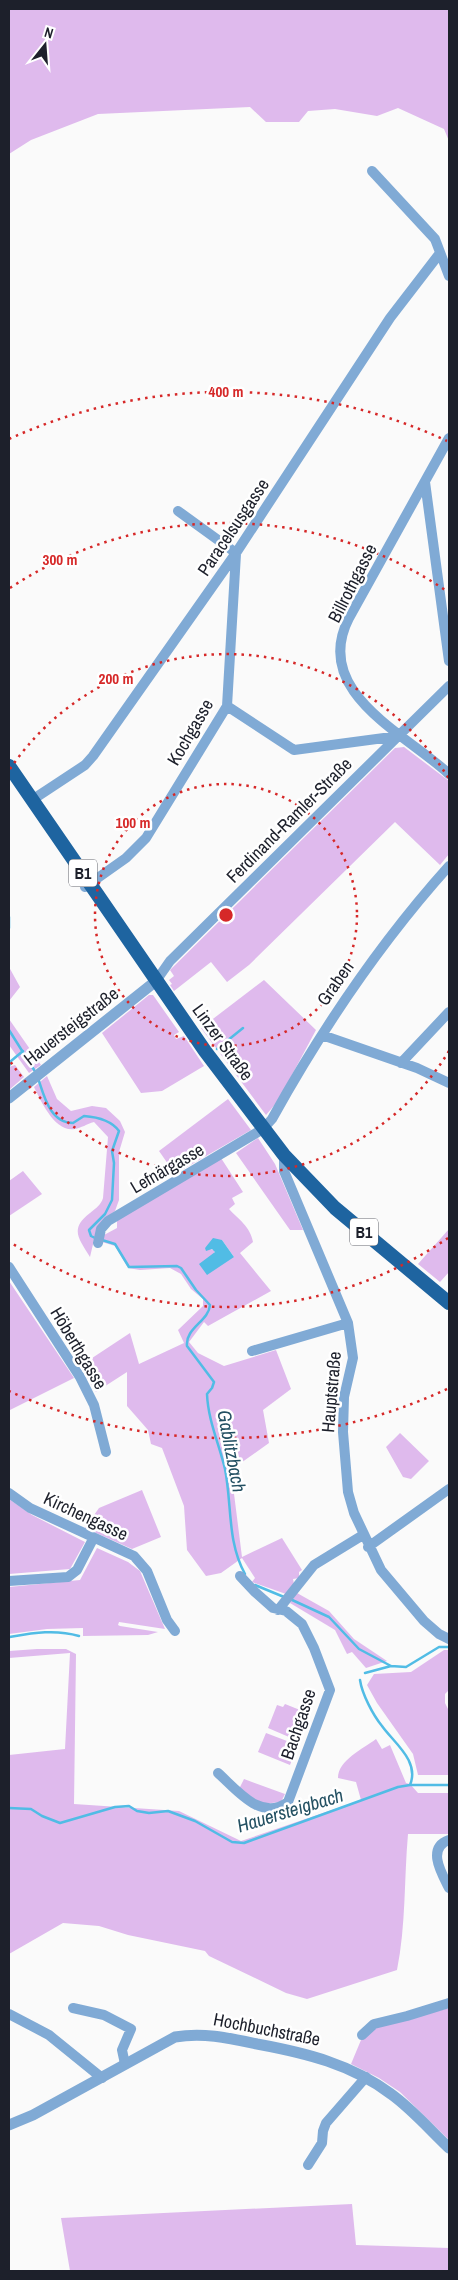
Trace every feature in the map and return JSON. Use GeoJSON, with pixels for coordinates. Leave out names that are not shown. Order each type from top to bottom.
{"type":"FeatureCollection","features":[{"type":"Feature","properties":{"kind":"main road","name":"Linzer Straße"},"geometry":{"type":"LineString","coordinates":[[9,766],[87,885],[263,1129],[284,1155],[335,1208],[449,1303]]}},
{"type":"Feature","properties":{"kind":"street"},"geometry":{"type":"LineString","coordinates":[[372,171],[435,240],[449,276]]}},
{"type":"Feature","properties":{"kind":"street","name":"Paracelsusgasse"},"geometry":{"type":"LineString","coordinates":[[32,800],[85,764],[93,756],[236,553],[390,318],[440,253]]}},
{"type":"Feature","properties":{"kind":"street","name":"Billrothgasse"},"geometry":{"type":"LineString","coordinates":[[449,438],[344,628],[339,655],[350,688],[399,736],[449,774]]}},
{"type":"Feature","properties":{"kind":"street"},"geometry":{"type":"LineString","coordinates":[[425,482],[449,661]]}},
{"type":"Feature","properties":{"kind":"street"},"geometry":{"type":"LineString","coordinates":[[178,511],[236,553]]}},
{"type":"Feature","properties":{"kind":"street","name":"Kochgasse"},"geometry":{"type":"LineString","coordinates":[[87,885],[126,858],[146,838],[227,706],[236,553]]}},
{"type":"Feature","properties":{"kind":"street","name":"Ferdinand-Ramler-Straße"},"geometry":{"type":"LineString","coordinates":[[156,980],[170,961],[449,686]]}},
{"type":"Feature","properties":{"kind":"street"},"geometry":{"type":"LineString","coordinates":[[227,706],[294,750],[399,736]]}},
{"type":"Feature","properties":{"kind":"street","name":"Graben"},"geometry":{"type":"LineString","coordinates":[[263,1129],[272,1119],[322,1035],[364,970],[449,866]]}},
{"type":"Feature","properties":{"kind":"street","name":"Hauersteigstraße"},"geometry":{"type":"LineString","coordinates":[[9,1098],[156,980]]}},
{"type":"Feature","properties":{"kind":"street"},"geometry":{"type":"LineString","coordinates":[[401,1064],[449,1012]]}},
{"type":"Feature","properties":{"kind":"street"},"geometry":{"type":"LineString","coordinates":[[322,1035],[449,1082]]}},
{"type":"Feature","properties":{"kind":"street","name":"Lefnärgasse"},"geometry":{"type":"LineString","coordinates":[[99,1239],[108,1221],[263,1129]]}},
{"type":"Feature","properties":{"kind":"street","name":"Hauptstraße"},"geometry":{"type":"LineString","coordinates":[[284,1155],[284,1171],[348,1323],[353,1358],[344,1397],[342,1432],[348,1492],[368,1547],[384,1574],[424,1621],[439,1634],[449,1639]]}},
{"type":"Feature","properties":{"kind":"street","name":"Höberthgasse"},"geometry":{"type":"LineString","coordinates":[[9,1267],[80,1377],[94,1406],[106,1452]]}},
{"type":"Feature","properties":{"kind":"street"},"geometry":{"type":"LineString","coordinates":[[252,1351],[348,1323]]}},
{"type":"Feature","properties":{"kind":"street"},"geometry":{"type":"LineString","coordinates":[[368,1547],[449,1489]]}},
{"type":"Feature","properties":{"kind":"street","name":"Kirchengasse"},"geometry":{"type":"LineString","coordinates":[[9,1493],[30,1508],[93,1539],[134,1556],[147,1571],[167,1620],[175,1631]]}},
{"type":"Feature","properties":{"kind":"street"},"geometry":{"type":"LineString","coordinates":[[280,1608],[314,1565],[363,1535]]}},
{"type":"Feature","properties":{"kind":"street"},"geometry":{"type":"LineString","coordinates":[[9,1581],[68,1577],[77,1570],[93,1539]]}},
{"type":"Feature","properties":{"kind":"street","name":"Bachgasse"},"geometry":{"type":"LineString","coordinates":[[218,1773],[251,1803],[266,1809],[280,1808],[288,1802],[330,1690],[314,1648],[302,1624],[286,1611],[254,1592],[240,1576]]}},
{"type":"Feature","properties":{"kind":"street"},"geometry":{"type":"LineString","coordinates":[[449,1840],[441,1845],[436,1856],[438,1865],[449,1888]]}},
{"type":"Feature","properties":{"kind":"street"},"geometry":{"type":"LineString","coordinates":[[362,2035],[374,2024],[449,2003]]}},
{"type":"Feature","properties":{"kind":"street"},"geometry":{"type":"LineString","coordinates":[[73,2008],[104,2015],[131,2029],[122,2050],[125,2064]]}},
{"type":"Feature","properties":{"kind":"street"},"geometry":{"type":"LineString","coordinates":[[9,2014],[49,2035],[102,2078]]}},
{"type":"Feature","properties":{"kind":"street","name":"Hochbuchstraße"},"geometry":{"type":"LineString","coordinates":[[9,2125],[33,2115],[175,2037],[190,2034],[211,2035],[328,2059],[366,2077],[393,2095],[449,2148]]}},
{"type":"Feature","properties":{"kind":"street"},"geometry":{"type":"LineString","coordinates":[[308,2166],[322,2143],[326,2123],[366,2077]]}},
{"type":"Feature","properties":{"kind":"shaded area"},"geometry":{"type":"Polygon","coordinates":[[[9,9],[449,9],[449,141],[444,129],[398,108],[377,116],[335,109],[308,111],[299,122],[266,122],[250,107],[98,114],[31,140],[9,154],[9,9]]]}},
{"type":"Feature","properties":{"kind":"shaded area"},"geometry":{"type":"Polygon","coordinates":[[[404,747],[449,781],[449,854],[440,865],[395,822],[249,965],[227,982],[211,962],[174,991],[169,980],[174,976],[170,970],[395,748],[404,747]]]}},
{"type":"Feature","properties":{"kind":"shaded area"},"geometry":{"type":"Polygon","coordinates":[[[9,967],[20,987],[9,1001],[9,967]]]}},
{"type":"Feature","properties":{"kind":"shaded area"},"geometry":{"type":"Polygon","coordinates":[[[264,980],[316,1030],[278,1101],[266,1115],[201,1028],[264,980]]]}},
{"type":"Feature","properties":{"kind":"shaded area"},"geometry":{"type":"Polygon","coordinates":[[[149,995],[153,995],[179,1032],[174,1035],[176,1039],[184,1036],[204,1066],[162,1091],[141,1093],[102,1033],[149,995]]]}},
{"type":"Feature","properties":{"kind":"shaded area"},"geometry":{"type":"Polygon","coordinates":[[[9,1019],[41,1065],[29,1073],[9,1045],[9,1019]]]}},
{"type":"Feature","properties":{"kind":"shaded area"},"geometry":{"type":"Polygon","coordinates":[[[15,1065],[24,1077],[9,1090],[9,1067],[15,1065]]]}},
{"type":"Feature","properties":{"kind":"shaded area"},"geometry":{"type":"Polygon","coordinates":[[[47,1076],[57,1099],[71,1111],[92,1106],[106,1108],[120,1121],[125,1132],[119,1152],[119,1200],[115,1211],[104,1219],[94,1240],[90,1257],[80,1239],[78,1229],[84,1219],[101,1203],[103,1198],[108,1137],[94,1122],[75,1129],[68,1129],[55,1121],[34,1087],[47,1076]]]}},
{"type":"Feature","properties":{"kind":"shaded area"},"geometry":{"type":"Polygon","coordinates":[[[228,1099],[251,1130],[175,1174],[159,1151],[228,1099]]]}},
{"type":"Feature","properties":{"kind":"shaded area"},"geometry":{"type":"Polygon","coordinates":[[[258,1138],[275,1164],[303,1230],[290,1230],[236,1153],[258,1138]]]}},
{"type":"Feature","properties":{"kind":"shaded area"},"geometry":{"type":"Polygon","coordinates":[[[221,1158],[243,1192],[232,1198],[235,1204],[229,1209],[247,1227],[252,1236],[253,1242],[240,1253],[271,1291],[208,1326],[204,1322],[189,1342],[198,1353],[224,1366],[276,1350],[291,1389],[263,1410],[269,1443],[231,1470],[242,1557],[282,1538],[302,1570],[299,1572],[299,1578],[293,1579],[294,1584],[286,1594],[252,1582],[255,1578],[242,1558],[221,1573],[206,1576],[187,1550],[184,1506],[162,1448],[151,1444],[148,1430],[127,1406],[127,1372],[96,1392],[80,1366],[130,1333],[139,1364],[184,1343],[178,1330],[203,1306],[203,1299],[191,1289],[181,1274],[170,1268],[140,1270],[128,1268],[115,1246],[102,1242],[104,1235],[117,1228],[117,1218],[221,1158]],[[222,1240],[205,1248],[215,1250],[214,1254],[234,1257],[222,1240]]]}},
{"type":"Feature","properties":{"kind":"shaded area"},"geometry":{"type":"Polygon","coordinates":[[[23,1171],[42,1194],[9,1216],[9,1181],[23,1171]]]}},
{"type":"Feature","properties":{"kind":"shaded area"},"geometry":{"type":"Polygon","coordinates":[[[449,1229],[449,1272],[440,1282],[418,1264],[449,1229]]]}},
{"type":"Feature","properties":{"kind":"shaded area"},"geometry":{"type":"Polygon","coordinates":[[[9,1281],[74,1378],[10,1410],[9,1409],[9,1281]]]}},
{"type":"Feature","properties":{"kind":"shaded area"},"geometry":{"type":"Polygon","coordinates":[[[400,1433],[429,1461],[411,1479],[403,1477],[386,1447],[400,1433]]]}},
{"type":"Feature","properties":{"kind":"shaded area"},"geometry":{"type":"Polygon","coordinates":[[[142,1490],[161,1537],[132,1549],[85,1528],[99,1508],[142,1490]]]}},
{"type":"Feature","properties":{"kind":"shaded area"},"geometry":{"type":"Polygon","coordinates":[[[9,1499],[32,1515],[85,1542],[70,1569],[9,1574],[9,1499]]]}},
{"type":"Feature","properties":{"kind":"shaded area"},"geometry":{"type":"Polygon","coordinates":[[[97,1548],[128,1562],[140,1571],[165,1629],[119,1622],[118,1625],[120,1626],[158,1632],[148,1635],[83,1636],[83,1628],[47,1629],[9,1634],[9,1587],[80,1580],[97,1548]]]}},
{"type":"Feature","properties":{"kind":"shaded area"},"geometry":{"type":"Polygon","coordinates":[[[297,1593],[329,1611],[354,1639],[387,1661],[366,1668],[352,1652],[347,1654],[335,1630],[290,1603],[297,1593]]]}},
{"type":"Feature","properties":{"kind":"shaded area"},"geometry":{"type":"Polygon","coordinates":[[[66,1649],[76,1654],[74,1804],[179,1811],[241,1841],[361,1800],[356,1782],[338,1778],[339,1772],[347,1760],[376,1739],[382,1749],[390,1745],[406,1783],[410,1784],[418,1793],[449,1793],[449,1834],[408,1834],[403,1919],[397,1970],[307,1999],[286,1993],[209,1956],[205,1951],[128,1935],[99,1926],[63,1923],[9,1954],[9,1755],[65,1749],[70,1653],[9,1658],[9,1651],[66,1649]]]}},
{"type":"Feature","properties":{"kind":"shaded area"},"geometry":{"type":"Polygon","coordinates":[[[444,1650],[449,1650],[449,1690],[445,1694],[445,1703],[449,1711],[449,1775],[418,1775],[413,1754],[377,1703],[367,1685],[374,1674],[411,1672],[444,1650]]]}},
{"type":"Feature","properties":{"kind":"shaded area"},"geometry":{"type":"Polygon","coordinates":[[[285,1704],[310,1714],[301,1737],[291,1733],[289,1737],[268,1728],[277,1705],[283,1707],[285,1704]]]}},
{"type":"Feature","properties":{"kind":"shaded area"},"geometry":{"type":"Polygon","coordinates":[[[266,1733],[287,1741],[285,1748],[295,1752],[290,1765],[258,1752],[266,1733]]]}},
{"type":"Feature","properties":{"kind":"shaded area"},"geometry":{"type":"Polygon","coordinates":[[[244,1779],[285,1794],[281,1802],[262,1804],[239,1789],[244,1779]]]}},
{"type":"Feature","properties":{"kind":"shaded area"},"geometry":{"type":"Polygon","coordinates":[[[449,2008],[449,2140],[400,2092],[379,2078],[351,2064],[361,2040],[374,2028],[449,2008]]]}},
{"type":"Feature","properties":{"kind":"shaded area"},"geometry":{"type":"Polygon","coordinates":[[[352,2204],[356,2245],[449,2248],[449,2271],[70,2271],[61,2218],[352,2204]]]}},
{"type":"Feature","properties":{"kind":"water"},"geometry":{"type":"Polygon","coordinates":[[[213,1238],[222,1240],[234,1257],[207,1275],[199,1264],[215,1252],[212,1249],[206,1251],[205,1248],[213,1238]]]}},
{"type":"Feature","properties":{"kind":"waterway","name":"Gablitzbach"},"geometry":{"type":"LineString","coordinates":[[9,917],[9,928]]}},
{"type":"Feature","properties":{"kind":"waterway"},"geometry":{"type":"LineString","coordinates":[[217,1049],[243,1028]]}},
{"type":"Feature","properties":{"kind":"waterway","name":"Gablitzbach"},"geometry":{"type":"LineString","coordinates":[[9,1030],[36,1073]]}},
{"type":"Feature","properties":{"kind":"waterway"},"geometry":{"type":"LineString","coordinates":[[9,1066],[11,1061],[23,1051]]}},
{"type":"Feature","properties":{"kind":"waterway","name":"Gablitzbach"},"geometry":{"type":"LineString","coordinates":[[38,1078],[53,1114],[65,1122],[73,1123],[84,1116],[94,1117],[108,1122],[119,1131],[112,1151],[114,1163],[112,1200],[105,1214],[89,1230],[91,1236],[97,1239]]}},
{"type":"Feature","properties":{"kind":"waterway","name":"Gablitzbach"},"geometry":{"type":"LineString","coordinates":[[102,1240],[115,1244],[129,1267],[177,1266],[181,1268],[196,1290],[210,1305],[206,1316],[190,1334],[187,1346],[214,1382],[207,1394],[208,1404],[225,1469],[235,1549],[245,1574]]}},
{"type":"Feature","properties":{"kind":"waterway","name":"Gablitzbach"},"geometry":{"type":"LineString","coordinates":[[255,1585],[284,1597]]}},
{"type":"Feature","properties":{"kind":"waterway","name":"Gablitzbach"},"geometry":{"type":"LineString","coordinates":[[290,1599],[329,1617],[359,1649],[391,1666],[406,1667],[439,1647],[449,1647]]}},
{"type":"Feature","properties":{"kind":"waterway"},"geometry":{"type":"LineString","coordinates":[[9,1637],[53,1632],[79,1636]]}},
{"type":"Feature","properties":{"kind":"waterway","name":"Hauersteigbach"},"geometry":{"type":"LineString","coordinates":[[365,1673],[391,1666]]}},
{"type":"Feature","properties":{"kind":"waterway","name":"Hauersteigbach"},"geometry":{"type":"LineString","coordinates":[[9,1808],[31,1809],[42,1816],[60,1823],[115,1807],[129,1806],[137,1811],[149,1813],[168,1811],[195,1821],[232,1842],[244,1843],[398,1787],[410,1785],[412,1768],[409,1760],[375,1716],[365,1698],[360,1680]]}},
{"type":"Feature","properties":{"kind":"waterway"},"geometry":{"type":"LineString","coordinates":[[410,1785],[449,1785]]}}]}
